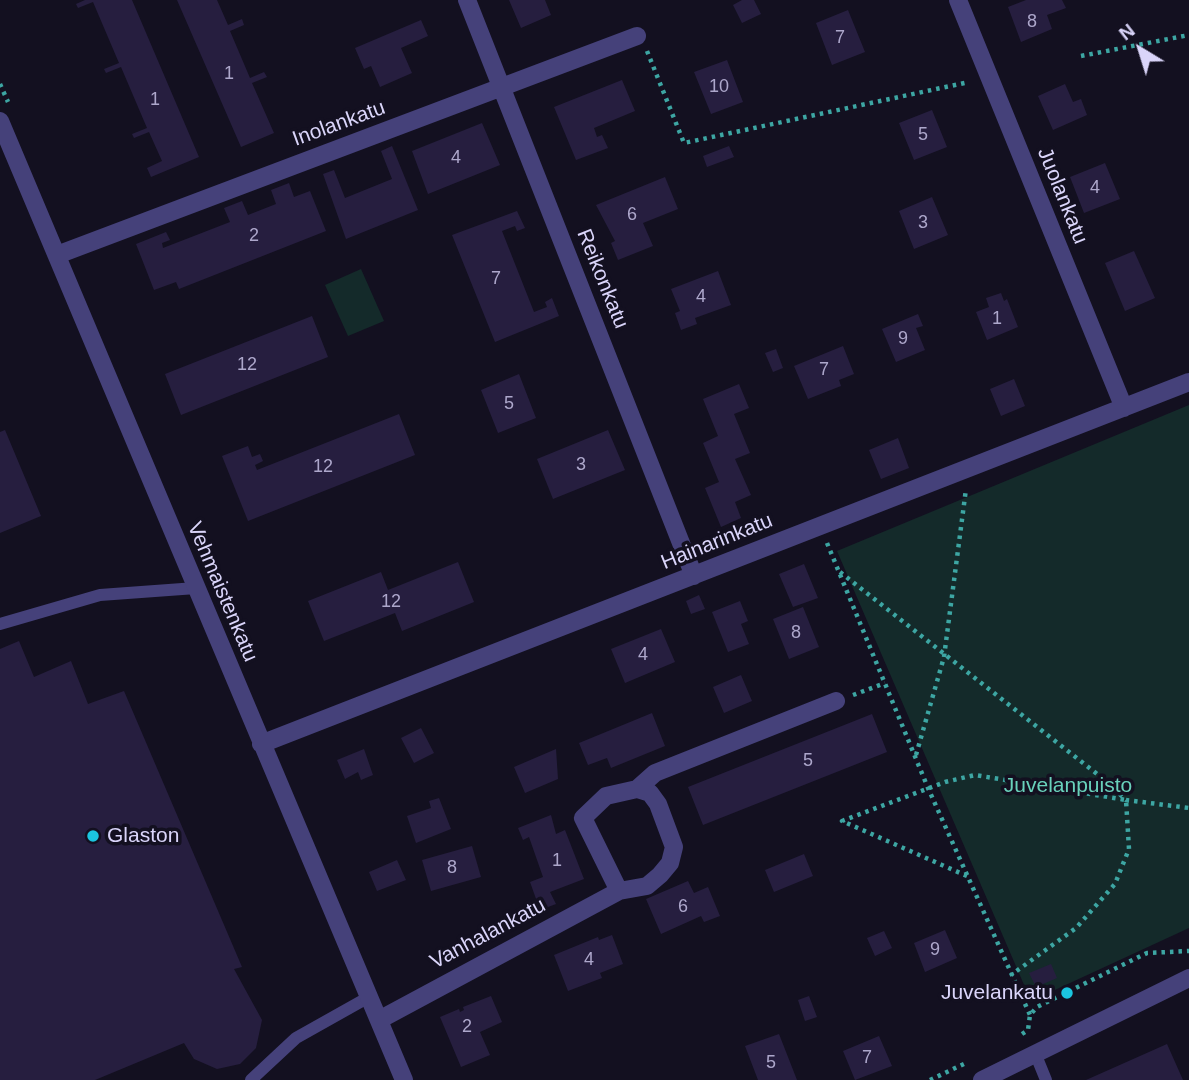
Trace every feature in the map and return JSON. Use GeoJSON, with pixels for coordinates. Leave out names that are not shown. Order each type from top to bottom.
{"type":"FeatureCollection","features":[{"type":"Feature","properties":{"kind":"street","name":"Reikonkatu"},"geometry":{"type":"LineString","coordinates":[[467,0],[694,576]]}},
{"type":"Feature","properties":{"kind":"street","name":"Juolankatu"},"geometry":{"type":"LineString","coordinates":[[958,0],[1124,408]]}},
{"type":"Feature","properties":{"kind":"street","name":"Inolankatu"},"geometry":{"type":"LineString","coordinates":[[57,255],[637,36]]}},
{"type":"Feature","properties":{"kind":"street","name":"Vehmaistenkatu"},"geometry":{"type":"LineString","coordinates":[[0,121],[404,1080]]}},
{"type":"Feature","properties":{"kind":"street","name":"Hainarinkatu"},"geometry":{"type":"LineString","coordinates":[[261,744],[1189,382]]}},
{"type":"Feature","properties":{"kind":"street"},"geometry":{"type":"LineString","coordinates":[[619,891],[583,818],[606,796],[637,789],[655,773],[836,701]]}},
{"type":"Feature","properties":{"kind":"street","name":"Vanhalankatu"},"geometry":{"type":"LineString","coordinates":[[379,1020],[394,1009],[619,891],[647,886],[670,863],[674,848],[658,804],[650,793],[637,789]]}},
{"type":"Feature","properties":{"kind":"street"},"geometry":{"type":"LineString","coordinates":[[982,1080],[1189,978]]}},
{"type":"Feature","properties":{"kind":"lane"},"geometry":{"type":"LineString","coordinates":[[0,624],[100,595],[196,588]]}},
{"type":"Feature","properties":{"kind":"lane"},"geometry":{"type":"LineString","coordinates":[[251,1080],[296,1038],[369,997]]}},
{"type":"Feature","properties":{"kind":"lane"},"geometry":{"type":"LineString","coordinates":[[1035,1053],[1046,1080]]}},
{"type":"Feature","properties":{"kind":"path"},"geometry":{"type":"LineString","coordinates":[[1081,56],[1189,35]]}},
{"type":"Feature","properties":{"kind":"path"},"geometry":{"type":"LineString","coordinates":[[637,36],[652,59],[684,143],[990,78]]}},
{"type":"Feature","properties":{"kind":"path"},"geometry":{"type":"LineString","coordinates":[[916,756],[944,657],[969,468]]}},
{"type":"Feature","properties":{"kind":"path"},"geometry":{"type":"LineString","coordinates":[[820,526],[928,788],[1030,1015],[1028,1030],[1019,1036]]}},
{"type":"Feature","properties":{"kind":"path"},"geometry":{"type":"LineString","coordinates":[[838,571],[944,657],[1106,780],[1126,800],[1129,849],[1115,884],[1076,929],[1011,975]]}},
{"type":"Feature","properties":{"kind":"path"},"geometry":{"type":"LineString","coordinates":[[836,701],[884,683]]}},
{"type":"Feature","properties":{"kind":"path"},"geometry":{"type":"LineString","coordinates":[[967,876],[842,821],[928,788],[975,775],[1189,808]]}},
{"type":"Feature","properties":{"kind":"path"},"geometry":{"type":"LineString","coordinates":[[1030,1015],[1037,1007],[1147,953],[1189,951]]}},
{"type":"Feature","properties":{"kind":"path"},"geometry":{"type":"LineString","coordinates":[[930,1080],[979,1057]]}},
{"type":"Feature","properties":{"kind":"green space"},"geometry":{"type":"Polygon","coordinates":[[[361,269],[384,321],[348,336],[325,285],[361,269]]]}},
{"type":"Feature","properties":{"kind":"green space","name":"Juvelanpuisto"},"geometry":{"type":"Polygon","coordinates":[[[1189,405],[1189,928],[1031,1001],[837,551],[1189,405]]]}},
{"type":"Feature","properties":{"kind":"building"},"geometry":{"type":"Polygon","coordinates":[[[85,0],[132,0],[199,157],[151,177],[147,168],[162,161],[149,132],[134,138],[132,134],[147,128],[121,67],[106,73],[104,69],[119,63],[93,2],[78,8],[76,4],[85,0]]]}},
{"type":"Feature","properties":{"kind":"building"},"geometry":{"type":"Polygon","coordinates":[[[177,0],[217,0],[228,25],[242,19],[244,25],[230,31],[250,78],[264,72],[267,77],[252,83],[274,133],[241,147],[177,0]]]}},
{"type":"Feature","properties":{"kind":"building"},"geometry":{"type":"Polygon","coordinates":[[[509,0],[545,0],[551,15],[521,28],[509,0]]]}},
{"type":"Feature","properties":{"kind":"building"},"geometry":{"type":"Polygon","coordinates":[[[742,0],[754,0],[761,14],[742,23],[733,5],[742,0]]]}},
{"type":"Feature","properties":{"kind":"building"},"geometry":{"type":"Polygon","coordinates":[[[1026,0],[1062,0],[1066,8],[1047,15],[1052,29],[1021,42],[1008,7],[1026,0]]]}},
{"type":"Feature","properties":{"kind":"building"},"geometry":{"type":"Polygon","coordinates":[[[848,10],[865,52],[832,65],[816,23],[848,10]]]}},
{"type":"Feature","properties":{"kind":"building"},"geometry":{"type":"Polygon","coordinates":[[[421,20],[428,36],[401,48],[412,73],[380,87],[371,66],[364,69],[355,48],[421,20]]]}},
{"type":"Feature","properties":{"kind":"building"},"geometry":{"type":"Polygon","coordinates":[[[727,60],[743,102],[711,114],[694,72],[727,60]]]}},
{"type":"Feature","properties":{"kind":"building"},"geometry":{"type":"Polygon","coordinates":[[[622,80],[635,111],[594,128],[597,137],[602,135],[608,148],[576,160],[554,107],[622,80]]]}},
{"type":"Feature","properties":{"kind":"building"},"geometry":{"type":"Polygon","coordinates":[[[1065,84],[1073,102],[1081,99],[1087,115],[1053,130],[1038,96],[1065,84]]]}},
{"type":"Feature","properties":{"kind":"building"},"geometry":{"type":"Polygon","coordinates":[[[932,110],[947,147],[914,160],[899,123],[932,110]]]}},
{"type":"Feature","properties":{"kind":"building"},"geometry":{"type":"Polygon","coordinates":[[[482,123],[500,165],[428,194],[412,151],[482,123]]]}},
{"type":"Feature","properties":{"kind":"building"},"geometry":{"type":"Polygon","coordinates":[[[392,146],[418,210],[346,239],[323,174],[334,170],[345,198],[392,179],[381,151],[392,146]]]}},
{"type":"Feature","properties":{"kind":"building"},"geometry":{"type":"Polygon","coordinates":[[[729,146],[734,157],[707,167],[703,156],[729,146]]]}},
{"type":"Feature","properties":{"kind":"building"},"geometry":{"type":"Polygon","coordinates":[[[1105,163],[1120,199],[1084,213],[1070,177],[1105,163]]]}},
{"type":"Feature","properties":{"kind":"building"},"geometry":{"type":"Polygon","coordinates":[[[665,177],[678,209],[643,223],[653,246],[618,260],[611,243],[615,241],[596,205],[665,177]]]}},
{"type":"Feature","properties":{"kind":"building"},"geometry":{"type":"Polygon","coordinates":[[[289,183],[294,197],[310,191],[326,231],[179,289],[176,282],[154,290],[136,244],[166,232],[170,240],[162,243],[163,248],[230,222],[224,208],[242,201],[248,215],[276,204],[271,190],[289,183]]]}},
{"type":"Feature","properties":{"kind":"building"},"geometry":{"type":"Polygon","coordinates":[[[932,197],[948,235],[914,249],[899,211],[932,197]]]}},
{"type":"Feature","properties":{"kind":"building"},"geometry":{"type":"Polygon","coordinates":[[[517,211],[525,228],[517,231],[515,226],[502,231],[534,312],[547,307],[545,302],[552,298],[559,316],[495,342],[452,235],[517,211]]]}},
{"type":"Feature","properties":{"kind":"building"},"geometry":{"type":"Polygon","coordinates":[[[1134,251],[1155,298],[1125,311],[1105,263],[1134,251]]]}},
{"type":"Feature","properties":{"kind":"building"},"geometry":{"type":"Polygon","coordinates":[[[718,271],[731,305],[695,318],[697,324],[681,330],[675,313],[680,311],[671,289],[718,271]]]}},
{"type":"Feature","properties":{"kind":"building"},"geometry":{"type":"Polygon","coordinates":[[[1001,293],[1004,301],[1007,299],[1018,327],[987,340],[976,312],[989,307],[986,298],[1001,293]]]}},
{"type":"Feature","properties":{"kind":"building"},"geometry":{"type":"Polygon","coordinates":[[[918,314],[923,326],[916,328],[925,350],[896,362],[882,329],[918,314]]]}},
{"type":"Feature","properties":{"kind":"building"},"geometry":{"type":"Polygon","coordinates":[[[312,316],[328,357],[181,415],[165,374],[312,316]]]}},
{"type":"Feature","properties":{"kind":"building"},"geometry":{"type":"Polygon","coordinates":[[[843,346],[854,374],[839,380],[841,386],[808,399],[794,366],[843,346]]]}},
{"type":"Feature","properties":{"kind":"building"},"geometry":{"type":"Polygon","coordinates":[[[776,349],[783,368],[773,372],[765,353],[776,349]]]}},
{"type":"Feature","properties":{"kind":"building"},"geometry":{"type":"Polygon","coordinates":[[[519,374],[536,418],[498,433],[481,390],[519,374]]]}},
{"type":"Feature","properties":{"kind":"building"},"geometry":{"type":"Polygon","coordinates":[[[1014,379],[1025,406],[1001,416],[990,389],[1014,379]]]}},
{"type":"Feature","properties":{"kind":"building"},"geometry":{"type":"Polygon","coordinates":[[[739,384],[749,408],[734,414],[750,453],[735,459],[751,495],[735,502],[741,518],[721,527],[705,488],[719,482],[703,443],[718,436],[703,399],[739,384]]]}},
{"type":"Feature","properties":{"kind":"building"},"geometry":{"type":"Polygon","coordinates":[[[399,414],[415,455],[248,521],[222,456],[248,446],[252,457],[260,454],[263,461],[255,465],[257,470],[399,414]]]}},
{"type":"Feature","properties":{"kind":"building"},"geometry":{"type":"Polygon","coordinates":[[[5,430],[41,516],[0,533],[0,432],[5,430]]]}},
{"type":"Feature","properties":{"kind":"building"},"geometry":{"type":"Polygon","coordinates":[[[608,430],[625,470],[553,499],[537,459],[608,430]]]}},
{"type":"Feature","properties":{"kind":"building"},"geometry":{"type":"Polygon","coordinates":[[[898,438],[909,468],[881,479],[869,450],[898,438]]]}},
{"type":"Feature","properties":{"kind":"building"},"geometry":{"type":"Polygon","coordinates":[[[458,562],[474,602],[402,631],[395,613],[324,641],[308,601],[381,572],[388,590],[458,562]]]}},
{"type":"Feature","properties":{"kind":"building"},"geometry":{"type":"Polygon","coordinates":[[[804,564],[818,598],[793,607],[779,574],[804,564]]]}},
{"type":"Feature","properties":{"kind":"building"},"geometry":{"type":"Polygon","coordinates":[[[699,595],[705,609],[691,614],[686,601],[699,595]]]}},
{"type":"Feature","properties":{"kind":"building"},"geometry":{"type":"Polygon","coordinates":[[[740,601],[748,621],[741,624],[749,644],[728,652],[712,612],[740,601]]]}},
{"type":"Feature","properties":{"kind":"building"},"geometry":{"type":"Polygon","coordinates":[[[803,607],[819,647],[789,659],[773,619],[803,607]]]}},
{"type":"Feature","properties":{"kind":"building"},"geometry":{"type":"Polygon","coordinates":[[[661,629],[675,662],[625,683],[611,649],[661,629]]]}},
{"type":"Feature","properties":{"kind":"building","name":"Glaston"},"geometry":{"type":"Polygon","coordinates":[[[19,641],[34,677],[71,661],[88,704],[124,691],[242,967],[234,969],[262,1020],[256,1048],[240,1064],[217,1069],[194,1059],[184,1043],[95,1080],[0,1080],[0,649],[19,641]]]}},
{"type":"Feature","properties":{"kind":"building"},"geometry":{"type":"Polygon","coordinates":[[[741,675],[752,701],[724,713],[713,687],[741,675]]]}},
{"type":"Feature","properties":{"kind":"building"},"geometry":{"type":"Polygon","coordinates":[[[652,713],[665,746],[611,768],[607,758],[588,765],[579,743],[652,713]]]}},
{"type":"Feature","properties":{"kind":"building"},"geometry":{"type":"Polygon","coordinates":[[[872,714],[887,752],[703,825],[688,787],[872,714]]]}},
{"type":"Feature","properties":{"kind":"building"},"geometry":{"type":"Polygon","coordinates":[[[421,728],[434,753],[414,763],[401,738],[421,728]]]}},
{"type":"Feature","properties":{"kind":"building"},"geometry":{"type":"Polygon","coordinates":[[[364,749],[373,775],[361,780],[358,772],[345,779],[337,760],[364,749]]]}},
{"type":"Feature","properties":{"kind":"building"},"geometry":{"type":"Polygon","coordinates":[[[556,749],[558,779],[525,793],[514,767],[556,749]]]}},
{"type":"Feature","properties":{"kind":"building"},"geometry":{"type":"Polygon","coordinates":[[[439,798],[451,829],[416,843],[407,816],[431,808],[429,801],[439,798]]]}},
{"type":"Feature","properties":{"kind":"building"},"geometry":{"type":"Polygon","coordinates":[[[551,815],[556,834],[565,830],[584,879],[550,892],[556,904],[540,910],[530,882],[543,877],[529,837],[523,840],[518,828],[551,815]]]}},
{"type":"Feature","properties":{"kind":"building"},"geometry":{"type":"Polygon","coordinates":[[[472,846],[481,877],[431,891],[422,860],[472,846]]]}},
{"type":"Feature","properties":{"kind":"building"},"geometry":{"type":"Polygon","coordinates":[[[804,854],[813,876],[774,892],[765,870],[804,854]]]}},
{"type":"Feature","properties":{"kind":"building"},"geometry":{"type":"Polygon","coordinates":[[[397,860],[406,880],[377,891],[369,872],[397,860]]]}},
{"type":"Feature","properties":{"kind":"building"},"geometry":{"type":"Polygon","coordinates":[[[688,881],[694,893],[708,887],[720,916],[704,922],[701,916],[661,934],[646,899],[688,881]]]}},
{"type":"Feature","properties":{"kind":"building"},"geometry":{"type":"Polygon","coordinates":[[[945,930],[957,958],[925,972],[914,943],[945,930]]]}},
{"type":"Feature","properties":{"kind":"building"},"geometry":{"type":"Polygon","coordinates":[[[884,931],[892,948],[875,956],[867,938],[884,931]]]}},
{"type":"Feature","properties":{"kind":"building"},"geometry":{"type":"Polygon","coordinates":[[[612,935],[623,964],[600,973],[602,978],[568,991],[554,955],[598,937],[599,940],[612,935]]]}},
{"type":"Feature","properties":{"kind":"building"},"geometry":{"type":"Polygon","coordinates":[[[1051,964],[1057,978],[1036,987],[1029,973],[1051,964]]]}},
{"type":"Feature","properties":{"kind":"building"},"geometry":{"type":"Polygon","coordinates":[[[491,996],[502,1022],[480,1032],[490,1055],[461,1067],[440,1017],[459,1009],[460,1012],[464,1010],[463,1007],[491,996]]]}},
{"type":"Feature","properties":{"kind":"building"},"geometry":{"type":"Polygon","coordinates":[[[809,996],[817,1017],[805,1021],[798,1000],[809,996]]]}},
{"type":"Feature","properties":{"kind":"building"},"geometry":{"type":"Polygon","coordinates":[[[779,1034],[797,1080],[758,1080],[745,1046],[779,1034]]]}},
{"type":"Feature","properties":{"kind":"building"},"geometry":{"type":"Polygon","coordinates":[[[879,1036],[892,1066],[855,1080],[843,1051],[879,1036]]]}},
{"type":"Feature","properties":{"kind":"building"},"geometry":{"type":"Polygon","coordinates":[[[1167,1044],[1183,1080],[1086,1080],[1167,1044]]]}},
{"type":"Feature","properties":{"kind":"place","name":"Glaston"},"geometry":{"type":"Point","coordinates":[93,836]}},
{"type":"Feature","properties":{"kind":"place","name":"Juvelankatu"},"geometry":{"type":"Point","coordinates":[1067,993]}}]}
